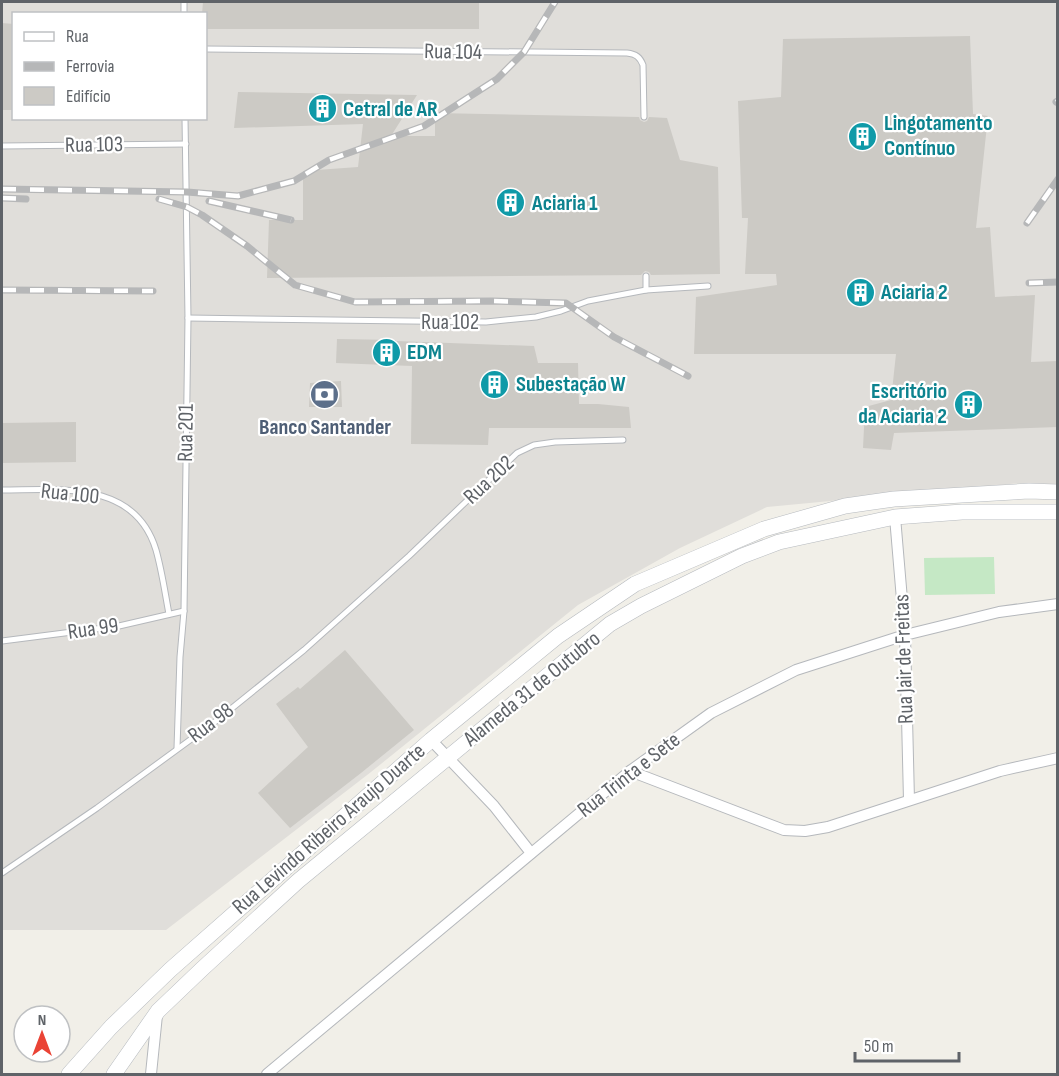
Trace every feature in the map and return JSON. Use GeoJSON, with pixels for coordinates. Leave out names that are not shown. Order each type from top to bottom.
{"type":"FeatureCollection","features":[{"type":"Feature","properties":{"kind":"main road","name":"Rua Levindo Ribeiro Araujo Duarte"},"geometry":{"type":"LineString","coordinates":[[69,1074],[111,1027],[170,970],[431,740],[558,636],[635,584],[764,529],[845,506],[894,499],[1029,491],[1058,492]]}},
{"type":"Feature","properties":{"kind":"main road","name":"Alameda 31 de Outubro"},"geometry":{"type":"LineString","coordinates":[[114,1074],[158,1011],[298,881],[610,624],[641,606],[742,556],[779,542],[895,517],[962,512],[1058,512]]}},
{"type":"Feature","properties":{"kind":"main road"},"geometry":{"type":"LineString","coordinates":[[764,529],[770,545]]}},
{"type":"Feature","properties":{"kind":"street","name":"Rua Jair de Freitas"},"geometry":{"type":"LineString","coordinates":[[895,517],[905,635],[909,800]]}},
{"type":"Feature","properties":{"kind":"street","name":"Rua Trinta e Sete"},"geometry":{"type":"LineString","coordinates":[[267,1074],[630,771],[711,713],[796,670],[905,635],[999,612],[1058,604]]}},
{"type":"Feature","properties":{"kind":"street"},"geometry":{"type":"LineString","coordinates":[[431,740],[494,807],[531,853]]}},
{"type":"Feature","properties":{"kind":"street"},"geometry":{"type":"LineString","coordinates":[[630,771],[784,830],[805,831],[828,827],[1000,771],[1058,758]]}},
{"type":"Feature","properties":{"kind":"street"},"geometry":{"type":"LineString","coordinates":[[151,1074],[158,1011]]}},
{"type":"Feature","properties":{"kind":"lane","name":"Rua 104"},"geometry":{"type":"LineString","coordinates":[[207,50],[635,54],[643,66],[644,117]]}},
{"type":"Feature","properties":{"kind":"lane","name":"Rua 201"},"geometry":{"type":"LineString","coordinates":[[177,748],[184,610],[188,318],[185,120]]}},
{"type":"Feature","properties":{"kind":"lane","name":"Rua 103"},"geometry":{"type":"LineString","coordinates":[[2,146],[186,144]]}},
{"type":"Feature","properties":{"kind":"lane"},"geometry":{"type":"LineString","coordinates":[[646,276],[646,290]]}},
{"type":"Feature","properties":{"kind":"lane","name":"Rua 102"},"geometry":{"type":"LineString","coordinates":[[188,318],[486,322],[536,317],[588,301],[646,290],[708,286]]}},
{"type":"Feature","properties":{"kind":"lane","name":"Rua 202"},"geometry":{"type":"LineString","coordinates":[[409,556],[517,453],[534,445],[623,440]]}},
{"type":"Feature","properties":{"kind":"lane","name":"Rua 100"},"geometry":{"type":"LineString","coordinates":[[2,490],[75,490],[104,495],[122,504],[143,523],[156,549],[169,614]]}},
{"type":"Feature","properties":{"kind":"lane","name":"Rua 98"},"geometry":{"type":"LineString","coordinates":[[2,873],[97,808],[216,721],[304,650],[409,556]]}},
{"type":"Feature","properties":{"kind":"lane","name":"Rua 99"},"geometry":{"type":"LineString","coordinates":[[2,641],[119,626],[184,610]]}},
{"type":"Feature","properties":{"kind":"shaded area"},"geometry":{"type":"Polygon","coordinates":[[[2,2],[1057,2],[1057,484],[1020,483],[767,507],[680,548],[578,605],[371,772],[166,930],[2,930],[2,2]]]}},
{"type":"Feature","properties":{"kind":"green space"},"geometry":{"type":"Polygon","coordinates":[[[994,557],[995,594],[925,595],[924,558],[994,557]]]}},
{"type":"Feature","properties":{"kind":"building"},"geometry":{"type":"Polygon","coordinates":[[[203,2],[479,2],[479,29],[207,29],[207,12],[202,12],[203,2]]]}},
{"type":"Feature","properties":{"kind":"building"},"geometry":{"type":"Polygon","coordinates":[[[2,23],[12,24],[12,110],[2,110],[2,23]]]}},
{"type":"Feature","properties":{"kind":"building"},"geometry":{"type":"Polygon","coordinates":[[[970,36],[973,114],[988,116],[976,228],[990,227],[995,297],[1035,295],[1031,362],[1058,361],[1058,427],[894,433],[891,450],[863,448],[865,407],[891,400],[896,354],[694,354],[696,297],[777,285],[776,274],[745,274],[748,218],[742,218],[738,101],[781,97],[783,39],[970,36]]]}},
{"type":"Feature","properties":{"kind":"building","name":"Aciaria 1"},"geometry":{"type":"Polygon","coordinates":[[[238,92],[417,95],[391,136],[435,136],[435,113],[639,117],[644,122],[649,117],[667,118],[680,160],[718,167],[720,274],[651,275],[645,271],[641,275],[267,278],[269,220],[303,220],[303,171],[358,167],[363,124],[234,128],[238,92]]]}},
{"type":"Feature","properties":{"kind":"building","name":"Subestação W"},"geometry":{"type":"Polygon","coordinates":[[[337,339],[534,346],[538,363],[578,363],[579,404],[629,407],[631,428],[489,428],[488,445],[411,444],[412,366],[336,363],[337,339]]]}},
{"type":"Feature","properties":{"kind":"building","name":"Banco Santander"},"geometry":{"type":"Polygon","coordinates":[[[341,381],[342,407],[309,407],[310,383],[341,381]]]}},
{"type":"Feature","properties":{"kind":"building"},"geometry":{"type":"Polygon","coordinates":[[[76,422],[76,462],[2,463],[2,423],[76,422]]]}},
{"type":"Feature","properties":{"kind":"building"},"geometry":{"type":"Polygon","coordinates":[[[345,650],[414,730],[290,828],[258,793],[308,747],[276,704],[298,687],[300,689],[345,650]]]}},
{"type":"Feature","properties":{"kind":"railway"},"geometry":{"type":"LineString","coordinates":[[2,189],[187,192],[238,196],[294,181],[329,160],[424,126],[497,79],[524,52],[555,2]]}},
{"type":"Feature","properties":{"kind":"railway"},"geometry":{"type":"LineString","coordinates":[[1027,223],[1058,179]]}},
{"type":"Feature","properties":{"kind":"railway"},"geometry":{"type":"LineString","coordinates":[[2,198],[26,199]]}},
{"type":"Feature","properties":{"kind":"railway"},"geometry":{"type":"LineString","coordinates":[[159,199],[187,207],[202,215],[247,246],[295,285],[355,302],[566,303],[614,337],[688,376]]}},
{"type":"Feature","properties":{"kind":"railway"},"geometry":{"type":"LineString","coordinates":[[209,201],[291,220]]}},
{"type":"Feature","properties":{"kind":"railway"},"geometry":{"type":"LineString","coordinates":[[1029,283],[1058,282]]}},
{"type":"Feature","properties":{"kind":"railway"},"geometry":{"type":"LineString","coordinates":[[2,290],[153,291]]}},
{"type":"Feature","properties":{"kind":"place","name":"Cetral de AR"},"geometry":{"type":"Point","coordinates":[322,109]}},
{"type":"Feature","properties":{"kind":"place","name":"Lingotamento Contínuo"},"geometry":{"type":"Point","coordinates":[863,136]}},
{"type":"Feature","properties":{"kind":"place","name":"Aciaria 1"},"geometry":{"type":"Point","coordinates":[511,203]}},
{"type":"Feature","properties":{"kind":"place","name":"Aciaria 2"},"geometry":{"type":"Point","coordinates":[860,292]}},
{"type":"Feature","properties":{"kind":"place","name":"EDM"},"geometry":{"type":"Point","coordinates":[386,352]}},
{"type":"Feature","properties":{"kind":"place","name":"Subestação W"},"geometry":{"type":"Point","coordinates":[495,384]}},
{"type":"Feature","properties":{"kind":"place","name":"Banco Santander"},"geometry":{"type":"Point","coordinates":[325,395]}},
{"type":"Feature","properties":{"kind":"place","name":"Escritório da Aciaria 2"},"geometry":{"type":"Point","coordinates":[968,404]}}]}
